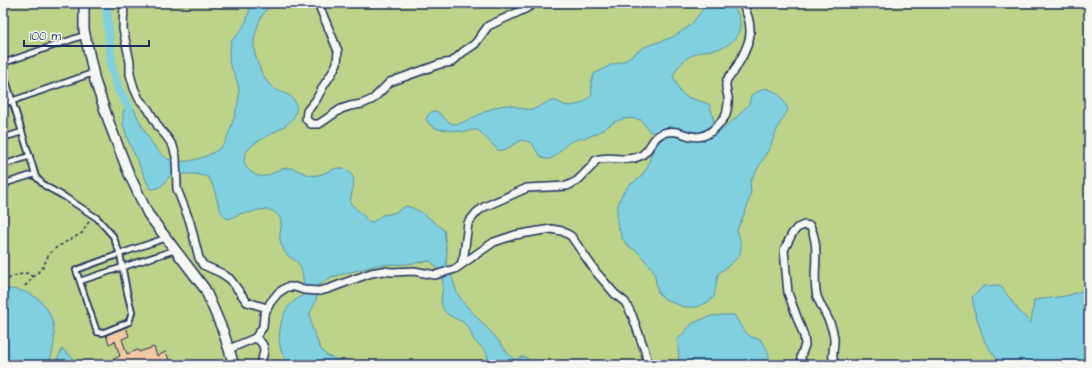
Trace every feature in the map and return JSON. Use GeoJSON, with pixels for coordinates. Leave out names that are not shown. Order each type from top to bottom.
{"type":"FeatureCollection","features":[{"type":"Feature","properties":{"kind":"street"},"geometry":{"type":"LineString","coordinates":[[84,3],[86,35],[95,81],[129,174],[148,214],[205,290],[234,365]]}},
{"type":"Feature","properties":{"kind":"street"},"geometry":{"type":"LineString","coordinates":[[124,3],[123,29],[134,88],[139,99],[173,146],[176,157],[177,189],[188,213],[199,258],[203,265],[230,279],[247,302],[268,308]]}},
{"type":"Feature","properties":{"kind":"street"},"geometry":{"type":"LineString","coordinates":[[318,3],[338,51],[337,63],[332,73],[316,100],[307,111],[306,119],[311,124],[319,124],[346,107],[362,104],[374,99],[390,82],[440,64],[452,62],[475,44],[488,26],[525,10],[535,3]]}},
{"type":"Feature","properties":{"kind":"street"},"geometry":{"type":"LineString","coordinates":[[461,264],[464,255],[468,223],[477,212],[484,207],[527,188],[567,186],[577,181],[596,160],[602,158],[611,157],[633,159],[642,156],[658,135],[663,133],[670,131],[695,137],[703,136],[713,131],[726,115],[728,98],[725,90],[726,80],[744,55],[751,31],[750,21],[742,3]]}},
{"type":"Feature","properties":{"kind":"street"},"geometry":{"type":"LineString","coordinates":[[802,365],[801,356],[805,345],[804,336],[788,294],[784,250],[792,234],[797,228],[804,225],[810,226],[814,237],[817,296],[829,317],[832,326],[835,339],[833,362],[835,365]]}},
{"type":"Feature","properties":{"kind":"street"},"geometry":{"type":"LineString","coordinates":[[229,349],[255,338],[263,328],[264,315],[268,308],[278,293],[287,287],[319,291],[371,273],[382,271],[414,271],[435,275],[452,270],[494,242],[515,235],[551,229],[562,231],[571,236],[596,272],[615,294],[625,302],[632,315],[645,351],[648,365]]}},
{"type":"Feature","properties":{"kind":"street"},"geometry":{"type":"LineString","coordinates":[[255,338],[261,341],[264,347],[264,356],[260,365]]}},
{"type":"Feature","properties":{"kind":"lane"},"geometry":{"type":"LineString","coordinates":[[3,63],[86,35]]}},
{"type":"Feature","properties":{"kind":"lane"},"geometry":{"type":"LineString","coordinates":[[3,71],[36,177],[45,186],[66,197],[97,218],[113,236],[120,254],[132,312],[129,322],[102,333],[97,332],[76,270],[120,254],[166,238]]}},
{"type":"Feature","properties":{"kind":"lane"},"geometry":{"type":"LineString","coordinates":[[3,104],[13,102],[93,73]]}},
{"type":"Feature","properties":{"kind":"lane"},"geometry":{"type":"LineString","coordinates":[[3,135],[10,136],[22,132]]}},
{"type":"Feature","properties":{"kind":"lane"},"geometry":{"type":"LineString","coordinates":[[3,165],[30,156]]}},
{"type":"Feature","properties":{"kind":"lane"},"geometry":{"type":"LineString","coordinates":[[6,183],[35,174]]}},
{"type":"Feature","properties":{"kind":"lane"},"geometry":{"type":"LineString","coordinates":[[3,175],[6,183],[3,190]]}},
{"type":"Feature","properties":{"kind":"lane"},"geometry":{"type":"LineString","coordinates":[[80,281],[175,250]]}},
{"type":"Feature","properties":{"kind":"path"},"geometry":{"type":"LineString","coordinates":[[25,286],[43,267],[48,254],[57,247],[82,233],[89,224],[92,215]]}},
{"type":"Feature","properties":{"kind":"path"},"geometry":{"type":"LineString","coordinates":[[3,278],[7,280],[13,276],[27,273],[32,277]]}},
{"type":"Feature","properties":{"kind":"green space"},"geometry":{"type":"Polygon","coordinates":[[[3,3],[1089,3],[1089,365],[3,365],[3,3]]]}},
{"type":"Feature","properties":{"kind":"water"},"geometry":{"type":"Polygon","coordinates":[[[251,3],[270,3],[261,18],[254,39],[255,54],[259,67],[269,84],[276,90],[293,98],[296,105],[295,115],[289,123],[257,142],[249,149],[244,157],[246,167],[255,175],[260,176],[265,176],[284,168],[293,168],[314,176],[342,168],[352,175],[354,182],[350,203],[368,221],[373,222],[382,215],[396,212],[406,206],[417,210],[426,216],[444,230],[447,253],[446,263],[457,293],[464,303],[497,339],[510,356],[515,360],[521,357],[526,357],[533,365],[488,365],[486,352],[474,340],[467,326],[447,314],[443,308],[441,302],[443,284],[442,277],[437,268],[430,261],[407,264],[378,265],[331,277],[315,287],[304,287],[300,266],[285,253],[281,244],[281,221],[276,213],[267,210],[258,210],[227,219],[220,210],[214,188],[208,177],[196,174],[172,174],[161,186],[150,189],[128,140],[123,125],[123,111],[129,107],[134,109],[152,144],[168,159],[174,161],[189,161],[211,154],[222,146],[230,131],[239,97],[234,71],[229,62],[231,41],[245,24],[251,3]]]}},
{"type":"Feature","properties":{"kind":"water"},"geometry":{"type":"Polygon","coordinates":[[[718,3],[728,4],[736,11],[740,23],[738,34],[730,44],[724,47],[700,52],[689,57],[679,65],[673,76],[680,92],[687,97],[710,105],[714,122],[703,132],[693,134],[681,129],[672,128],[650,132],[641,120],[620,120],[600,132],[570,142],[555,156],[545,159],[539,154],[532,143],[522,140],[504,150],[498,150],[478,130],[465,132],[438,129],[430,125],[426,119],[433,111],[440,114],[450,123],[459,124],[499,106],[506,105],[523,109],[533,109],[553,101],[568,106],[580,104],[592,95],[591,82],[594,74],[611,65],[624,61],[644,47],[673,37],[691,25],[703,9],[718,3]]]}},
{"type":"Feature","properties":{"kind":"water"},"geometry":{"type":"Polygon","coordinates":[[[765,88],[777,93],[788,110],[778,127],[770,147],[750,182],[751,192],[747,207],[737,231],[741,247],[738,257],[718,274],[714,297],[708,302],[697,307],[684,307],[666,300],[658,293],[654,271],[638,252],[628,246],[622,238],[617,222],[617,208],[621,196],[629,185],[640,178],[647,168],[651,155],[662,136],[669,135],[692,141],[706,139],[718,133],[737,117],[749,104],[751,95],[765,88]]]}},
{"type":"Feature","properties":{"kind":"water"},"geometry":{"type":"Polygon","coordinates":[[[1089,276],[1089,365],[1001,365],[985,342],[975,313],[972,297],[984,286],[1000,285],[1019,311],[1031,323],[1034,300],[1066,296],[1082,291],[1089,276]]]}},
{"type":"Feature","properties":{"kind":"water"},"geometry":{"type":"Polygon","coordinates":[[[3,289],[18,290],[30,294],[40,301],[48,310],[52,321],[54,333],[50,360],[56,362],[62,349],[73,358],[77,365],[3,365],[3,289]]]}},
{"type":"Feature","properties":{"kind":"water"},"geometry":{"type":"Polygon","coordinates":[[[308,292],[318,293],[310,313],[311,325],[320,348],[326,355],[349,365],[290,365],[284,356],[281,350],[279,337],[283,317],[290,305],[308,292]]]}},
{"type":"Feature","properties":{"kind":"water"},"geometry":{"type":"Polygon","coordinates":[[[734,315],[744,331],[751,337],[760,339],[767,349],[771,365],[678,365],[679,356],[677,340],[693,323],[711,316],[734,315]]]}},
{"type":"Feature","properties":{"kind":"building"},"geometry":{"type":"Polygon","coordinates":[[[126,327],[129,336],[122,339],[127,354],[154,347],[157,356],[166,352],[171,365],[114,365],[112,360],[120,356],[115,341],[109,344],[106,335],[126,327]]]}},
{"type":"Feature","properties":{"kind":"waterway"},"geometry":{"type":"LineString","coordinates":[[106,3],[112,69],[119,91],[129,107]]}}]}
